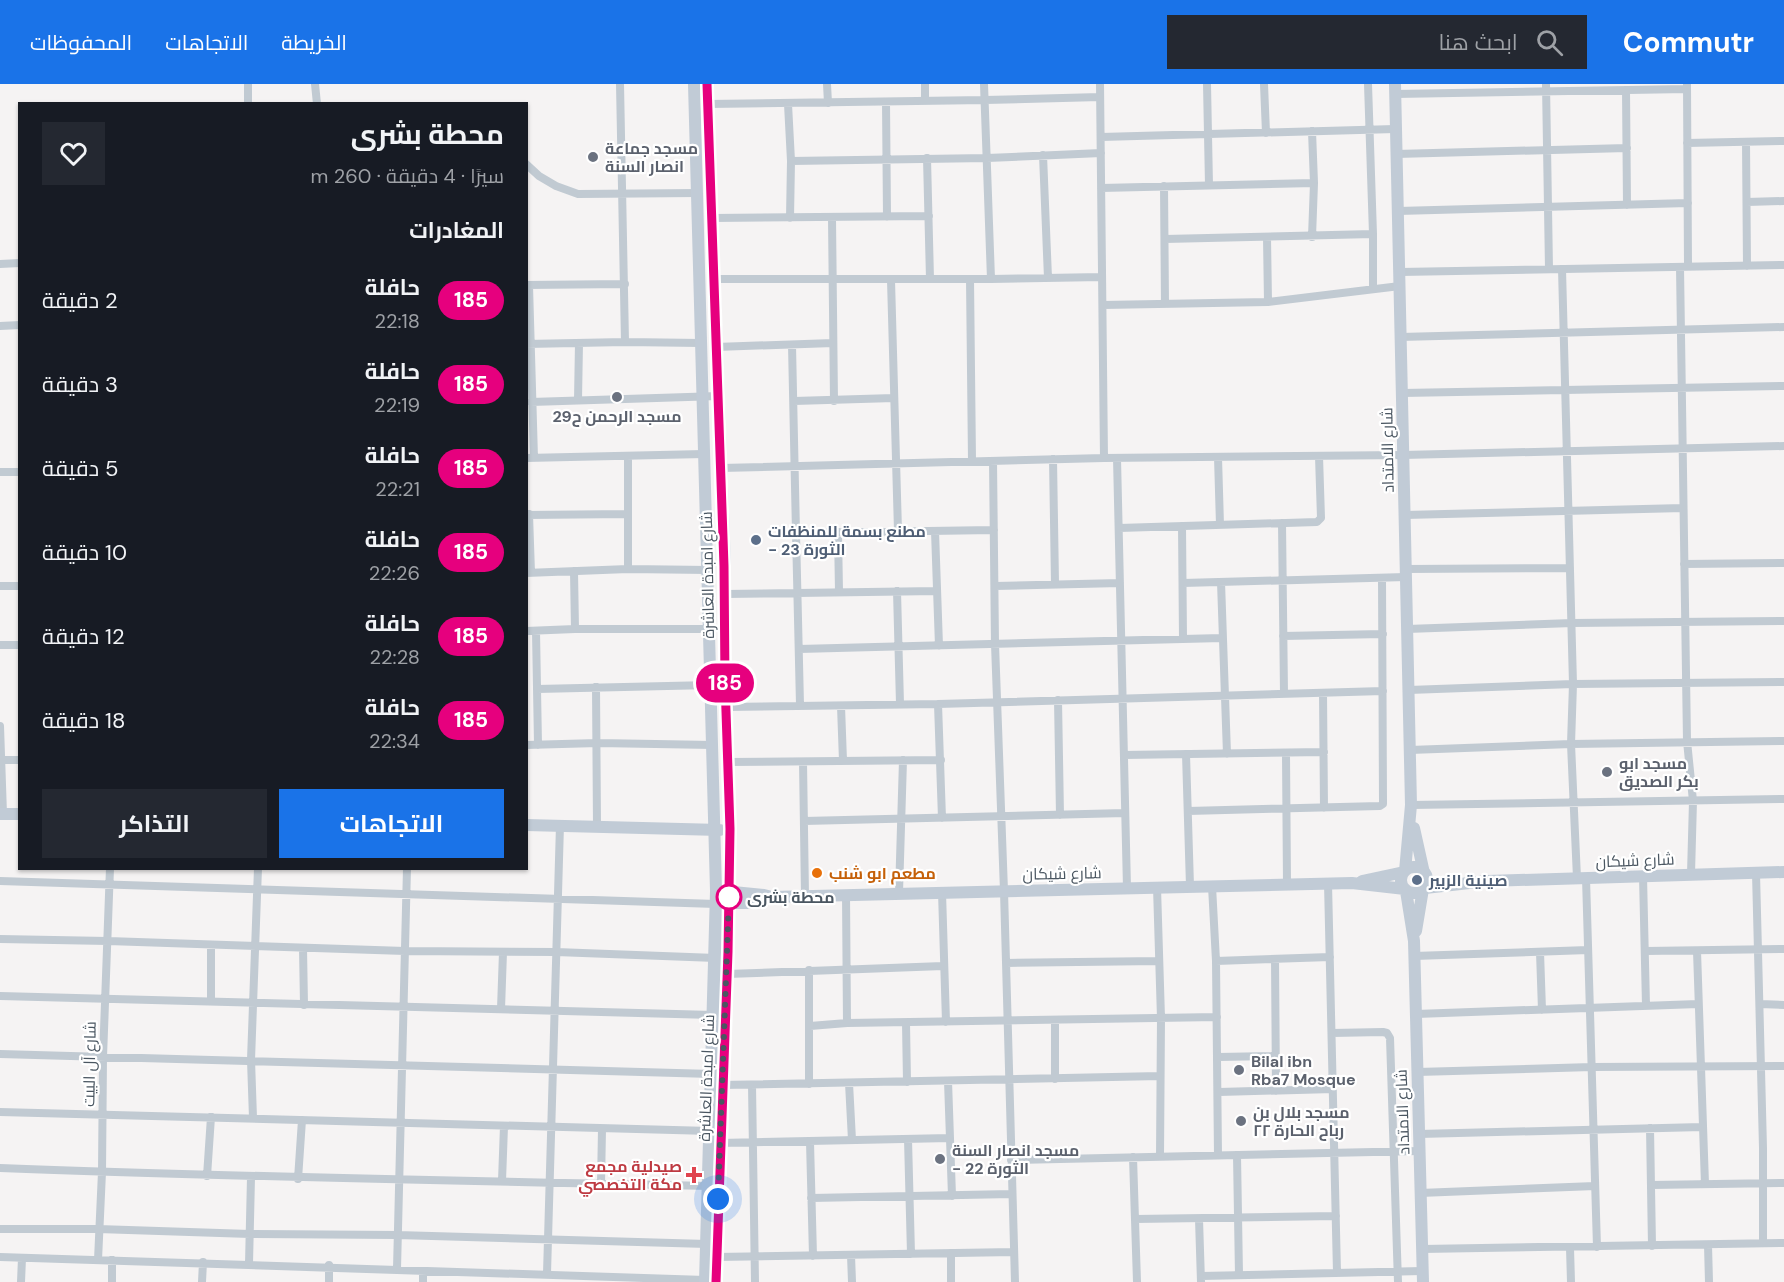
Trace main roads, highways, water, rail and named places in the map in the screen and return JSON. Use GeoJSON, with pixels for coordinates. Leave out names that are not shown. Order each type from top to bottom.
{"type":"FeatureCollection","features":[{"type":"Feature","properties":{"kind":"place","name":"مسجد جماعة انصار السنة"},"geometry":{"type":"Point","coordinates":[593,157]}},
{"type":"Feature","properties":{"kind":"place","name":"مسجد الرحمن ح29"},"geometry":{"type":"Point","coordinates":[617,397]}},
{"type":"Feature","properties":{"kind":"place","name":"مطنع بسمة للمنظفات - الثورة 23"},"geometry":{"type":"Point","coordinates":[756,540]}},
{"type":"Feature","properties":{"kind":"place","name":"مسجد ابو بكر الصديق"},"geometry":{"type":"Point","coordinates":[1607,772]}},
{"type":"Feature","properties":{"kind":"place","name":"مطعم ابو شنب"},"geometry":{"type":"Point","coordinates":[817,873]}},
{"type":"Feature","properties":{"kind":"place","name":"صينية الزبير"},"geometry":{"type":"Point","coordinates":[1417,880]}},
{"type":"Feature","properties":{"kind":"place","name":"محطة بشرى"},"geometry":{"type":"Point","coordinates":[729,897]}},
{"type":"Feature","properties":{"kind":"place","name":"Bilal ibn Rba7 Mosque"},"geometry":{"type":"Point","coordinates":[1239,1070]}},
{"type":"Feature","properties":{"kind":"place","name":"مسجد بلال بن رباح الحارة ٢٢"},"geometry":{"type":"Point","coordinates":[1241,1121]}},
{"type":"Feature","properties":{"kind":"place","name":"مسجد انصار السنة - الثورة 22"},"geometry":{"type":"Point","coordinates":[940,1159]}},
{"type":"Feature","properties":{"kind":"place","name":"صيدلية مجمع مكة التخصصي"},"geometry":{"type":"Point","coordinates":[694,1175]}}]}
